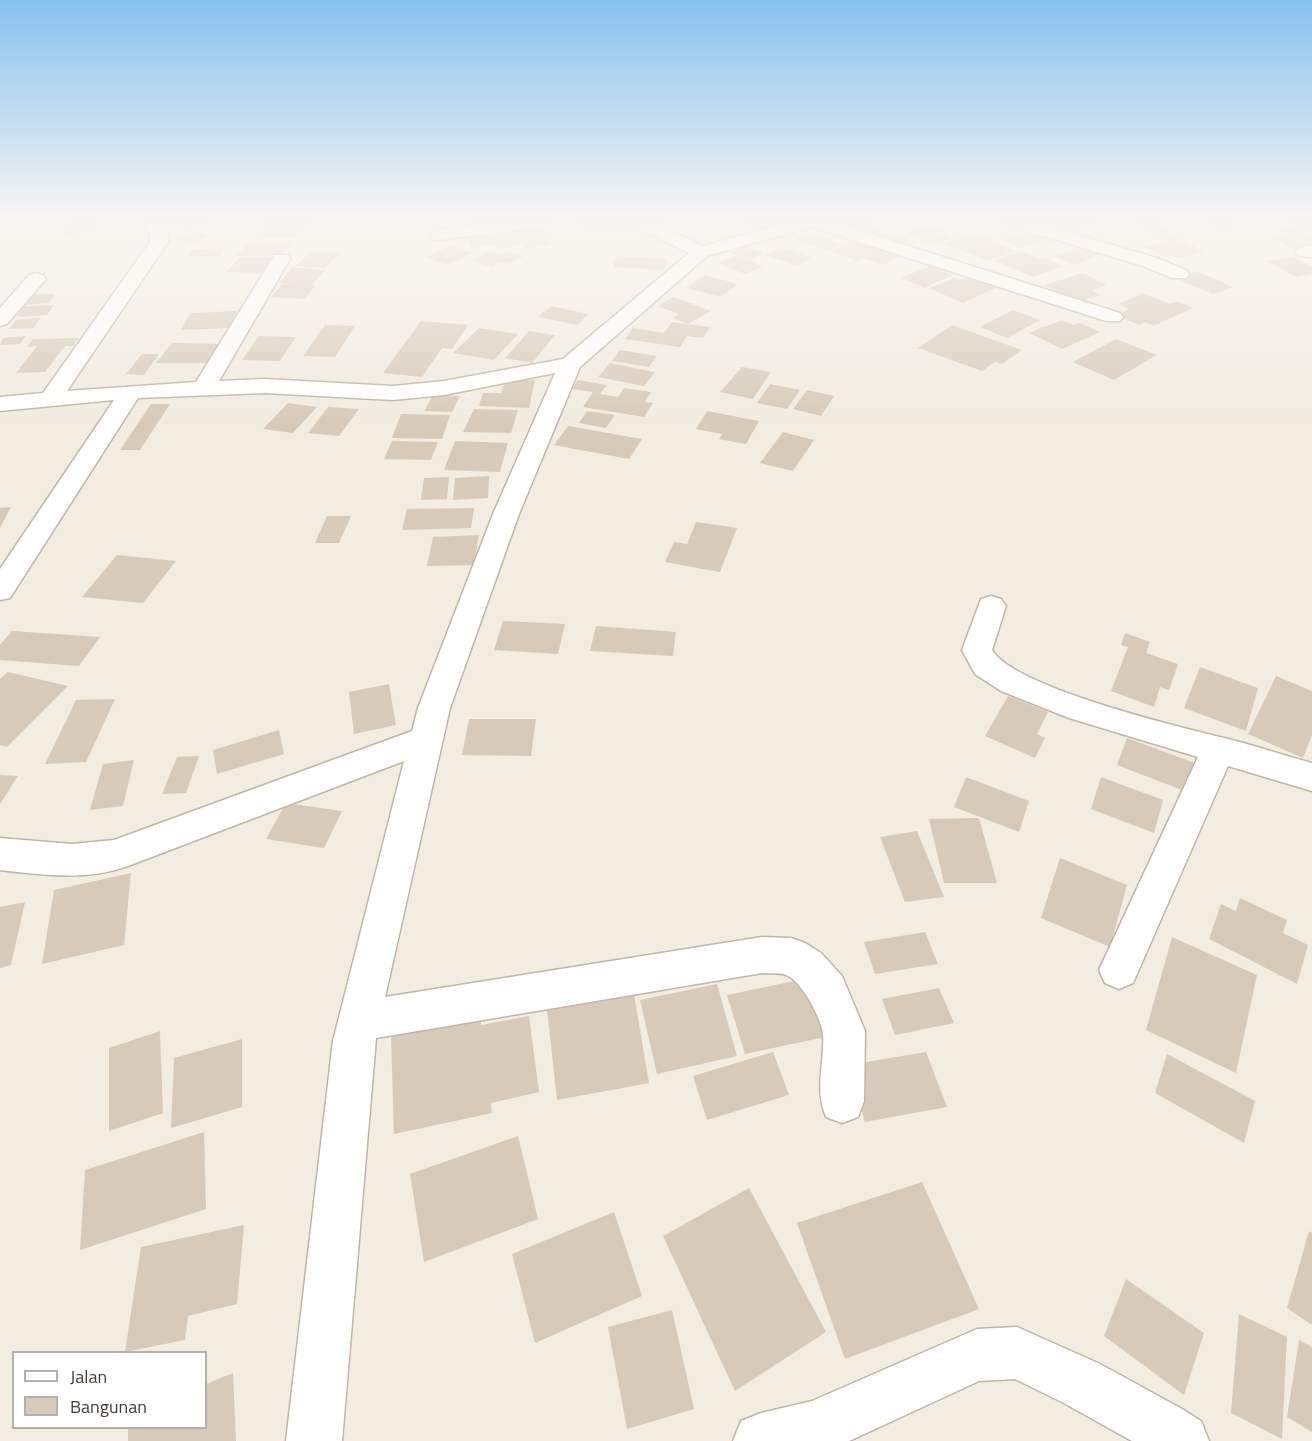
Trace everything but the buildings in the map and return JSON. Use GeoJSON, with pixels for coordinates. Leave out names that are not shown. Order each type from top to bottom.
{"type":"FeatureCollection","features":[{"type":"Feature","properties":{"kind":"street"},"geometry":{"type":"LineString","coordinates":[[0,320],[27,289]]}},
{"type":"Feature","properties":{"kind":"street"},"geometry":{"type":"LineString","coordinates":[[50,399],[126,289]]}},
{"type":"Feature","properties":{"kind":"street"},"geometry":{"type":"LineString","coordinates":[[204,388],[262,289]]}},
{"type":"Feature","properties":{"kind":"street"},"geometry":{"type":"LineString","coordinates":[[315,1441],[354,1041],[434,708],[506,514],[570,364],[657,289]]}},
{"type":"Feature","properties":{"kind":"street"},"geometry":{"type":"LineString","coordinates":[[1026,289],[1113,317]]}},
{"type":"Feature","properties":{"kind":"street"},"geometry":{"type":"LineString","coordinates":[[0,404],[204,388],[304,386],[393,393],[444,388],[570,364]]}},
{"type":"Feature","properties":{"kind":"street"},"geometry":{"type":"LineString","coordinates":[[0,591],[131,392]]}},
{"type":"Feature","properties":{"kind":"street"},"geometry":{"type":"LineString","coordinates":[[991,606],[977,650],[986,666],[1012,683],[1081,710],[1312,777]]}},
{"type":"Feature","properties":{"kind":"street"},"geometry":{"type":"LineString","coordinates":[[0,854],[58,861],[93,860],[115,855],[427,739]]}},
{"type":"Feature","properties":{"kind":"street"},"geometry":{"type":"LineString","coordinates":[[1119,970],[1218,749]]}},
{"type":"Feature","properties":{"kind":"street"},"geometry":{"type":"LineString","coordinates":[[359,1021],[762,955],[791,956],[807,966],[827,990],[844,1031],[842,1101]]}},
{"type":"Feature","properties":{"kind":"street"},"geometry":{"type":"LineString","coordinates":[[761,1441],[815,1428],[976,1354],[1017,1353],[1081,1383],[1163,1428],[1181,1441]]}}]}
